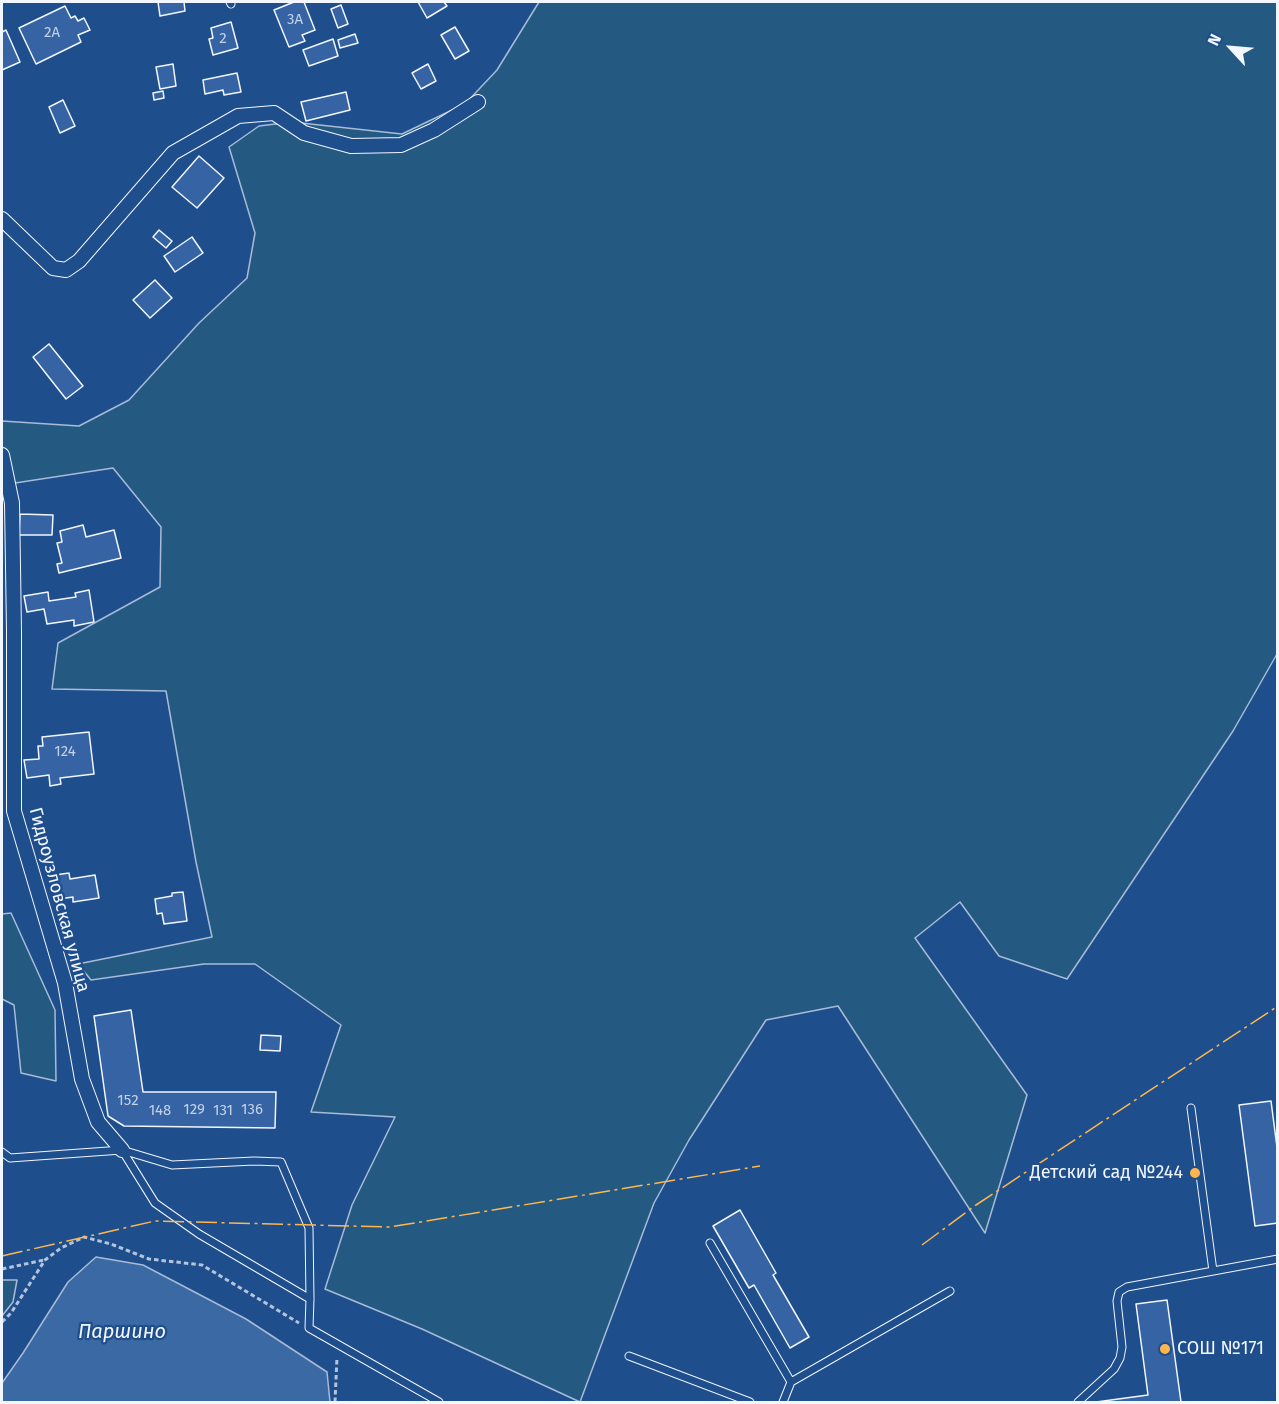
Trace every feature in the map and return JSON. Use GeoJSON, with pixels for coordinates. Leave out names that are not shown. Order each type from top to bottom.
{"type":"FeatureCollection","features":[{"type":"Feature","properties":{"kind":"street"},"geometry":{"type":"LineString","coordinates":[[2,219],[53,268],[66,270],[79,261],[172,153],[238,116],[274,113],[304,133],[351,146],[401,145],[434,130],[478,102]]}},
{"type":"Feature","properties":{"kind":"street","name":"Гидроузловская улица"},"geometry":{"type":"LineString","coordinates":[[2,455],[7,502],[8,630],[14,811],[65,983],[82,1079],[98,1122],[122,1150]]}},
{"type":"Feature","properties":{"kind":"lane"},"geometry":{"type":"LineString","coordinates":[[1191,1108],[1214,1271]]}},
{"type":"Feature","properties":{"kind":"lane"},"geometry":{"type":"LineString","coordinates":[[122,1150],[155,1203],[200,1234],[310,1299]]}},
{"type":"Feature","properties":{"kind":"lane"},"geometry":{"type":"LineString","coordinates":[[2,1152],[10,1158],[122,1150],[172,1165],[281,1162],[309,1228],[309,1328],[439,1402]]}},
{"type":"Feature","properties":{"kind":"lane"},"geometry":{"type":"LineString","coordinates":[[710,1242],[791,1382]]}},
{"type":"Feature","properties":{"kind":"lane"},"geometry":{"type":"LineString","coordinates":[[1078,1402],[1114,1369],[1120,1358],[1122,1347],[1117,1301],[1119,1292],[1127,1287],[1278,1259]]}},
{"type":"Feature","properties":{"kind":"lane"},"geometry":{"type":"LineString","coordinates":[[783,1402],[791,1382],[950,1291]]}},
{"type":"Feature","properties":{"kind":"lane"},"geometry":{"type":"LineString","coordinates":[[629,1356],[750,1402]]}},
{"type":"Feature","properties":{"kind":"path"},"geometry":{"type":"LineString","coordinates":[[2,1322],[11,1313],[45,1260],[61,1248],[84,1237],[111,1244],[149,1259],[202,1265],[309,1328]]}},
{"type":"Feature","properties":{"kind":"path"},"geometry":{"type":"LineString","coordinates":[[2,1269],[45,1260]]}},
{"type":"Feature","properties":{"kind":"path"},"geometry":{"type":"LineString","coordinates":[[334,1402],[338,1346]]}},
{"type":"Feature","properties":{"kind":"shaded area"},"geometry":{"type":"Polygon","coordinates":[[[539,2],[1277,2],[1277,654],[1233,731],[1067,979],[999,956],[960,902],[915,938],[1027,1095],[985,1233],[838,1006],[766,1020],[689,1140],[654,1203],[580,1402],[422,1329],[325,1289],[352,1205],[395,1117],[311,1112],[341,1025],[255,964],[204,964],[91,980],[78,964],[212,937],[196,862],[166,691],[52,689],[58,643],[160,587],[161,527],[113,468],[2,485],[2,421],[79,426],[129,400],[199,323],[247,278],[255,233],[229,147],[259,126],[292,122],[402,134],[465,104],[497,70],[539,2]]]}},
{"type":"Feature","properties":{"kind":"shaded area"},"geometry":{"type":"Polygon","coordinates":[[[11,913],[55,1010],[56,1081],[21,1073],[14,1005],[2,999],[2,914],[11,913]]]}},
{"type":"Feature","properties":{"kind":"shaded area"},"geometry":{"type":"Polygon","coordinates":[[[2,1280],[17,1280],[13,1302],[2,1316],[2,1280]]]}},
{"type":"Feature","properties":{"kind":"water","name":"Паршино"},"geometry":{"type":"Polygon","coordinates":[[[96,1257],[143,1265],[246,1319],[327,1372],[330,1402],[2,1402],[2,1383],[68,1282],[96,1257]]]}},
{"type":"Feature","properties":{"kind":"building"},"geometry":{"type":"Polygon","coordinates":[[[158,2],[184,2],[185,11],[160,16],[158,2]]]}},
{"type":"Feature","properties":{"kind":"building"},"geometry":{"type":"Polygon","coordinates":[[[294,2],[304,2],[315,30],[302,35],[305,41],[289,47],[274,10],[294,2]]]}},
{"type":"Feature","properties":{"kind":"building"},"geometry":{"type":"Polygon","coordinates":[[[418,2],[444,2],[447,6],[427,18],[418,2]]]}},
{"type":"Feature","properties":{"kind":"building"},"geometry":{"type":"Polygon","coordinates":[[[341,5],[348,24],[338,28],[331,9],[341,5]]]}},
{"type":"Feature","properties":{"kind":"building"},"geometry":{"type":"Polygon","coordinates":[[[65,6],[71,18],[75,16],[78,21],[84,18],[90,30],[78,35],[81,42],[36,64],[19,28],[65,6]]]}},
{"type":"Feature","properties":{"kind":"building"},"geometry":{"type":"Polygon","coordinates":[[[231,22],[238,48],[213,55],[209,39],[213,38],[211,28],[231,22]]]}},
{"type":"Feature","properties":{"kind":"building"},"geometry":{"type":"Polygon","coordinates":[[[455,27],[469,51],[455,59],[441,35],[455,27]]]}},
{"type":"Feature","properties":{"kind":"building"},"geometry":{"type":"Polygon","coordinates":[[[6,30],[20,62],[2,70],[2,32],[6,30]]]}},
{"type":"Feature","properties":{"kind":"building"},"geometry":{"type":"Polygon","coordinates":[[[355,34],[358,43],[340,48],[338,40],[355,34]]]}},
{"type":"Feature","properties":{"kind":"building"},"geometry":{"type":"Polygon","coordinates":[[[333,39],[338,56],[309,66],[303,50],[333,39]]]}},
{"type":"Feature","properties":{"kind":"building"},"geometry":{"type":"Polygon","coordinates":[[[173,64],[176,86],[160,89],[156,67],[173,64]]]}},
{"type":"Feature","properties":{"kind":"building"},"geometry":{"type":"Polygon","coordinates":[[[428,64],[436,81],[421,89],[412,73],[428,64]]]}},
{"type":"Feature","properties":{"kind":"building"},"geometry":{"type":"Polygon","coordinates":[[[237,73],[241,92],[224,95],[223,90],[205,94],[203,80],[237,73]]]}},
{"type":"Feature","properties":{"kind":"building"},"geometry":{"type":"Polygon","coordinates":[[[163,91],[164,98],[154,100],[153,93],[163,91]]]}},
{"type":"Feature","properties":{"kind":"building"},"geometry":{"type":"Polygon","coordinates":[[[346,92],[350,110],[306,121],[301,102],[346,92]]]}},
{"type":"Feature","properties":{"kind":"building"},"geometry":{"type":"Polygon","coordinates":[[[63,100],[75,126],[60,133],[49,107],[63,100]]]}},
{"type":"Feature","properties":{"kind":"building"},"geometry":{"type":"Polygon","coordinates":[[[199,156],[224,178],[197,208],[172,187],[199,156]]]}},
{"type":"Feature","properties":{"kind":"building"},"geometry":{"type":"Polygon","coordinates":[[[159,230],[172,241],[166,248],[153,237],[159,230]]]}},
{"type":"Feature","properties":{"kind":"building"},"geometry":{"type":"Polygon","coordinates":[[[192,237],[203,253],[175,272],[164,256],[192,237]]]}},
{"type":"Feature","properties":{"kind":"building"},"geometry":{"type":"Polygon","coordinates":[[[155,280],[172,298],[150,318],[133,300],[155,280]]]}},
{"type":"Feature","properties":{"kind":"building"},"geometry":{"type":"Polygon","coordinates":[[[49,344],[83,386],[66,399],[33,357],[49,344]]]}},
{"type":"Feature","properties":{"kind":"building"},"geometry":{"type":"Polygon","coordinates":[[[20,514],[53,515],[52,535],[19,535],[20,514]]]}},
{"type":"Feature","properties":{"kind":"building"},"geometry":{"type":"Polygon","coordinates":[[[83,525],[86,537],[114,530],[121,558],[59,573],[57,564],[62,563],[57,543],[62,542],[60,531],[83,525]]]}},
{"type":"Feature","properties":{"kind":"building"},"geometry":{"type":"Polygon","coordinates":[[[89,590],[94,622],[74,626],[74,620],[47,624],[44,609],[27,612],[24,596],[48,592],[49,601],[76,597],[75,593],[89,590]]]}},
{"type":"Feature","properties":{"kind":"building"},"geometry":{"type":"Polygon","coordinates":[[[89,732],[94,774],[60,778],[61,784],[50,786],[49,775],[27,778],[24,760],[39,759],[38,746],[43,746],[42,737],[89,732]]]}},
{"type":"Feature","properties":{"kind":"building"},"geometry":{"type":"Polygon","coordinates":[[[69,873],[70,879],[95,875],[99,898],[73,902],[73,897],[59,899],[55,875],[69,873]]]}},
{"type":"Feature","properties":{"kind":"building"},"geometry":{"type":"Polygon","coordinates":[[[183,892],[187,921],[164,924],[162,913],[157,914],[155,899],[183,892]]]}},
{"type":"Feature","properties":{"kind":"building"},"geometry":{"type":"Polygon","coordinates":[[[131,1010],[143,1092],[276,1092],[275,1128],[124,1126],[108,1116],[94,1016],[131,1010]]]}},
{"type":"Feature","properties":{"kind":"building"},"geometry":{"type":"Polygon","coordinates":[[[261,1035],[281,1036],[280,1051],[260,1050],[261,1035]]]}},
{"type":"Feature","properties":{"kind":"building"},"geometry":{"type":"Polygon","coordinates":[[[1271,1101],[1278,1155],[1278,1223],[1255,1226],[1239,1105],[1271,1101]]]}},
{"type":"Feature","properties":{"kind":"building"},"geometry":{"type":"Polygon","coordinates":[[[740,1210],[776,1273],[773,1275],[809,1337],[790,1348],[754,1285],[749,1288],[713,1226],[740,1210]]]}},
{"type":"Feature","properties":{"kind":"building"},"geometry":{"type":"Polygon","coordinates":[[[1167,1300],[1181,1402],[1096,1402],[1148,1395],[1136,1304],[1167,1300]]]}},
{"type":"Feature","properties":{"kind":"power"},"geometry":{"type":"LineString","coordinates":[[922,1245],[976,1205],[1278,1006]]}},
{"type":"Feature","properties":{"kind":"power"},"geometry":{"type":"LineString","coordinates":[[2,1256],[155,1221],[390,1227],[760,1166]]}},
{"type":"Feature","properties":{"kind":"place","name":"Детский сад №244"},"geometry":{"type":"Point","coordinates":[1195,1173]}},
{"type":"Feature","properties":{"kind":"place","name":"СОШ №171"},"geometry":{"type":"Point","coordinates":[1165,1349]}}]}
